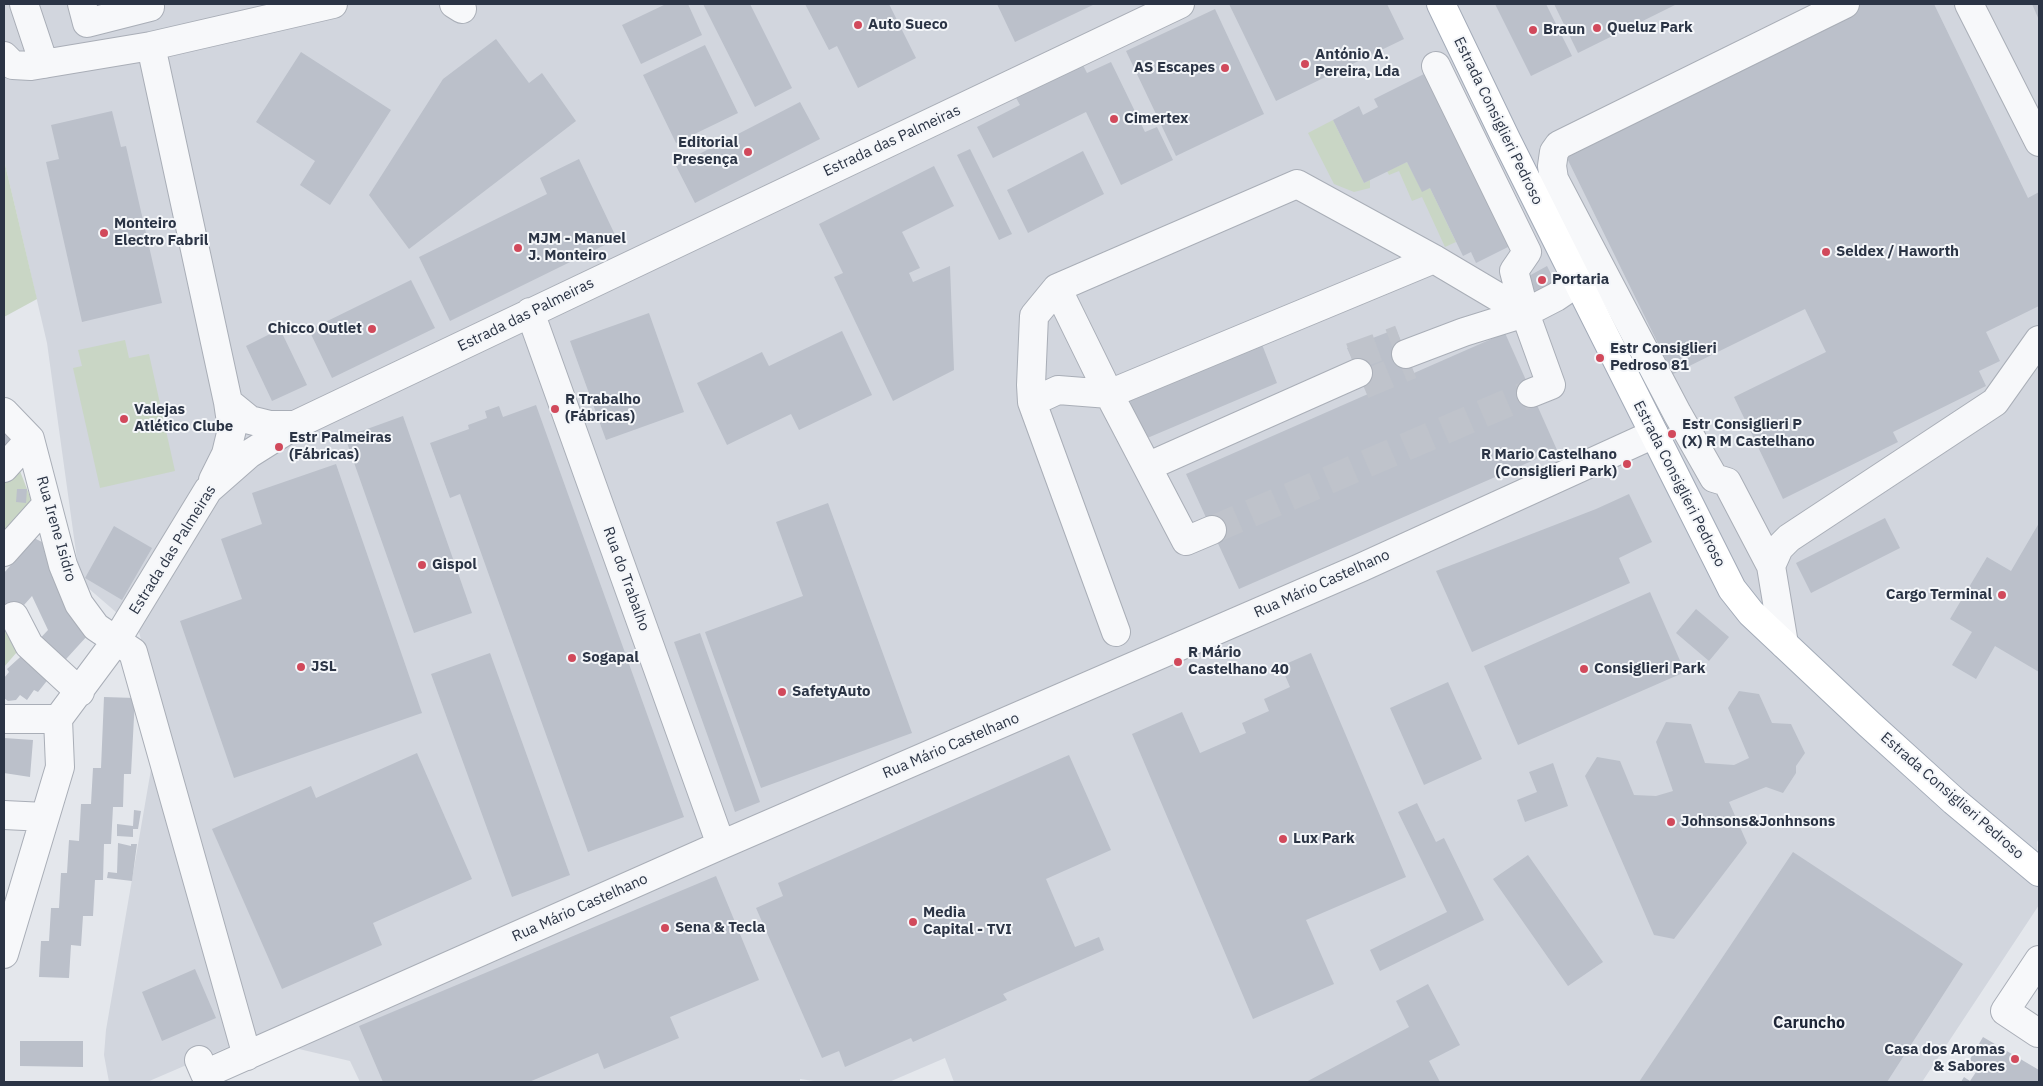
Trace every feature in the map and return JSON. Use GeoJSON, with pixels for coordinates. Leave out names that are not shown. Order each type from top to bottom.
{"type":"FeatureCollection","features":[{"type":"Feature","properties":{"kind":"main road","name":"Estrada Consiglieri Pedroso"},"geometry":{"type":"LineString","coordinates":[[1441,4],[1732,589],[1751,613],[1954,801],[2039,872]]}},
{"type":"Feature","properties":{"kind":"street"},"geometry":{"type":"LineString","coordinates":[[24,4],[44,64]]}},
{"type":"Feature","properties":{"kind":"street"},"geometry":{"type":"LineString","coordinates":[[82,4],[87,23],[150,7]]}},
{"type":"Feature","properties":{"kind":"street"},"geometry":{"type":"LineString","coordinates":[[4,56],[13,65],[31,66],[44,64],[151,46],[333,4]]}},
{"type":"Feature","properties":{"kind":"street","name":"Estrada das Palmeiras"},"geometry":{"type":"LineString","coordinates":[[58,719],[116,642],[208,490],[249,454],[295,425],[1180,4]]}},
{"type":"Feature","properties":{"kind":"street"},"geometry":{"type":"LineString","coordinates":[[1784,644],[1771,566],[1727,482],[1714,478],[1677,413],[1554,179],[1552,166],[1554,152],[1559,145],[1845,4]]}},
{"type":"Feature","properties":{"kind":"street"},"geometry":{"type":"LineString","coordinates":[[1969,4],[2039,142]]}},
{"type":"Feature","properties":{"kind":"street"},"geometry":{"type":"LineString","coordinates":[[151,46],[228,402],[232,430],[226,454],[208,490]]}},
{"type":"Feature","properties":{"kind":"street"},"geometry":{"type":"LineString","coordinates":[[1436,66],[1527,252],[1514,271],[1525,313],[1551,385],[1532,393]]}},
{"type":"Feature","properties":{"kind":"street"},"geometry":{"type":"LineString","coordinates":[[1116,632],[1032,402],[1034,316],[1057,288],[1297,184],[1434,258],[1525,313]]}},
{"type":"Feature","properties":{"kind":"street"},"geometry":{"type":"LineString","coordinates":[[1032,402],[1058,390],[1109,394],[1434,258]]}},
{"type":"Feature","properties":{"kind":"street"},"geometry":{"type":"LineString","coordinates":[[1405,352],[1525,313],[1578,282]]}},
{"type":"Feature","properties":{"kind":"street"},"geometry":{"type":"LineString","coordinates":[[1057,288],[1109,394],[1149,466],[1186,541],[1212,530]]}},
{"type":"Feature","properties":{"kind":"street","name":"Rua do Trabalho"},"geometry":{"type":"LineString","coordinates":[[530,312],[721,845]]}},
{"type":"Feature","properties":{"kind":"street"},"geometry":{"type":"LineString","coordinates":[[1771,566],[1779,548],[1789,538],[1995,402],[2039,340]]}},
{"type":"Feature","properties":{"kind":"street"},"geometry":{"type":"LineString","coordinates":[[1149,466],[1357,372]]}},
{"type":"Feature","properties":{"kind":"street"},"geometry":{"type":"LineString","coordinates":[[228,402],[250,420],[270,425],[295,425]]}},
{"type":"Feature","properties":{"kind":"street"},"geometry":{"type":"LineString","coordinates":[[4,412],[30,439],[4,468]]}},
{"type":"Feature","properties":{"kind":"street","name":"Rua Mário Castelhano"},"geometry":{"type":"LineString","coordinates":[[199,1060],[205,1074],[247,1056],[721,845],[1360,568],[1654,434]]}},
{"type":"Feature","properties":{"kind":"street","name":"Rua Irene Isidro"},"geometry":{"type":"LineString","coordinates":[[30,439],[63,566],[79,604],[96,626],[116,642],[133,652],[247,1056]]}},
{"type":"Feature","properties":{"kind":"street"},"geometry":{"type":"LineString","coordinates":[[4,552],[46,505]]}},
{"type":"Feature","properties":{"kind":"street"},"geometry":{"type":"LineString","coordinates":[[14,616],[29,644],[80,692]]}},
{"type":"Feature","properties":{"kind":"street"},"geometry":{"type":"LineString","coordinates":[[4,719],[58,719],[60,767],[4,954]]}},
{"type":"Feature","properties":{"kind":"street"},"geometry":{"type":"LineString","coordinates":[[4,815],[46,817]]}},
{"type":"Feature","properties":{"kind":"street"},"geometry":{"type":"LineString","coordinates":[[2038,1032],[2005,1011],[2039,960]]}},
{"type":"Feature","properties":{"kind":"shaded area"},"geometry":{"type":"Polygon","coordinates":[[[4,4],[2039,4],[2039,838],[2037,842],[2039,905],[1922,1082],[954,1082],[945,1058],[889,1082],[821,1082],[800,1079],[800,1082],[360,1082],[350,1061],[248,1037],[139,632],[80,581],[47,343],[4,160],[4,4]]]}},
{"type":"Feature","properties":{"kind":"shaded area"},"geometry":{"type":"Polygon","coordinates":[[[154,752],[233,1045],[147,1082],[109,1082],[104,1055],[106,1030],[154,752]]]}},
{"type":"Feature","properties":{"kind":"green space"},"geometry":{"type":"Polygon","coordinates":[[[1333,120],[1364,183],[1370,180],[1370,188],[1354,192],[1334,184],[1308,133],[1333,120]]]}},
{"type":"Feature","properties":{"kind":"green space"},"geometry":{"type":"Polygon","coordinates":[[[4,160],[37,299],[4,317],[4,160]]]}},
{"type":"Feature","properties":{"kind":"green space"},"geometry":{"type":"Polygon","coordinates":[[[1407,162],[1422,191],[1430,188],[1456,242],[1445,247],[1422,197],[1412,201],[1399,171],[1389,175],[1387,171],[1407,162]]]}},
{"type":"Feature","properties":{"kind":"green space","name":"Valejas Atlético Clube"},"geometry":{"type":"Polygon","coordinates":[[[125,340],[129,358],[149,354],[175,471],[100,488],[73,368],[82,366],[78,350],[125,340]]]}},
{"type":"Feature","properties":{"kind":"green space"},"geometry":{"type":"Polygon","coordinates":[[[20,471],[32,502],[4,538],[4,481],[11,473],[20,471]]]}},
{"type":"Feature","properties":{"kind":"green space"},"geometry":{"type":"Polygon","coordinates":[[[9,628],[17,652],[4,667],[4,634],[9,628]]]}},
{"type":"Feature","properties":{"kind":"building"},"geometry":{"type":"Polygon","coordinates":[[[666,4],[688,4],[702,35],[641,64],[622,25],[666,4]]]}},
{"type":"Feature","properties":{"kind":"building","name":"Editorial Presença"},"geometry":{"type":"Polygon","coordinates":[[[703,4],[750,4],[792,88],[755,107],[703,4]]]}},
{"type":"Feature","properties":{"kind":"building","name":"Auto Sueco"},"geometry":{"type":"Polygon","coordinates":[[[805,4],[889,4],[916,58],[858,88],[837,46],[829,50],[805,4]]]}},
{"type":"Feature","properties":{"kind":"building"},"geometry":{"type":"Polygon","coordinates":[[[997,4],[1095,4],[1015,42],[997,4]]]}},
{"type":"Feature","properties":{"kind":"building","name":"António A. Pereira, Lda"},"geometry":{"type":"Polygon","coordinates":[[[1229,4],[1387,4],[1404,39],[1276,101],[1229,4]]]}},
{"type":"Feature","properties":{"kind":"building","name":"Braun"},"geometry":{"type":"Polygon","coordinates":[[[1495,4],[1546,4],[1572,56],[1531,76],[1495,4]]]}},
{"type":"Feature","properties":{"kind":"building","name":"Queluz Park"},"geometry":{"type":"Polygon","coordinates":[[[1554,4],[1677,4],[1578,53],[1554,4]]]}},
{"type":"Feature","properties":{"kind":"building","name":"Seldex / Haworth"},"geometry":{"type":"Polygon","coordinates":[[[1862,4],[1934,4],[2028,198],[2039,192],[2039,306],[1986,332],[2000,361],[1979,371],[1986,386],[1893,432],[1898,442],[1783,499],[1734,397],[1826,352],[1805,309],[1673,374],[1563,150],[1862,4]]]}},
{"type":"Feature","properties":{"kind":"building"},"geometry":{"type":"Polygon","coordinates":[[[2032,4],[2039,4],[2039,20],[2032,4]]]}},
{"type":"Feature","properties":{"kind":"building"},"geometry":{"type":"Polygon","coordinates":[[[1215,9],[1264,114],[1176,156],[1126,51],[1215,9]]]}},
{"type":"Feature","properties":{"kind":"building"},"geometry":{"type":"Polygon","coordinates":[[[496,39],[529,83],[542,73],[576,121],[409,249],[369,195],[443,79],[496,39]]]}},
{"type":"Feature","properties":{"kind":"building","name":"Editorial Presença"},"geometry":{"type":"Polygon","coordinates":[[[705,45],[738,113],[676,143],[643,75],[705,45]]]}},
{"type":"Feature","properties":{"kind":"building"},"geometry":{"type":"Polygon","coordinates":[[[301,52],[391,110],[330,205],[300,185],[315,161],[256,122],[301,52]]]}},
{"type":"Feature","properties":{"kind":"building"},"geometry":{"type":"Polygon","coordinates":[[[1111,62],[1145,132],[1157,127],[1173,160],[1121,185],[1086,112],[993,158],[977,127],[1020,105],[1015,96],[1082,63],[1087,73],[1111,62]]]}},
{"type":"Feature","properties":{"kind":"building"},"geometry":{"type":"Polygon","coordinates":[[[1426,73],[1510,246],[1476,263],[1471,252],[1463,256],[1430,188],[1422,192],[1407,162],[1364,183],[1333,120],[1359,106],[1363,115],[1378,107],[1374,99],[1426,73]]]}},
{"type":"Feature","properties":{"kind":"building","name":"Editorial Presença"},"geometry":{"type":"Polygon","coordinates":[[[800,102],[820,139],[695,203],[676,166],[800,102]]]}},
{"type":"Feature","properties":{"kind":"building","name":"Monteiro Electro Fabril"},"geometry":{"type":"Polygon","coordinates":[[[112,111],[121,147],[126,146],[162,303],[82,322],[46,162],[59,159],[51,125],[112,111]]]}},
{"type":"Feature","properties":{"kind":"building"},"geometry":{"type":"Polygon","coordinates":[[[970,149],[1012,234],[999,240],[957,155],[970,149]]]}},
{"type":"Feature","properties":{"kind":"building"},"geometry":{"type":"Polygon","coordinates":[[[1083,151],[1104,194],[1028,233],[1007,190],[1083,151]]]}},
{"type":"Feature","properties":{"kind":"building","name":"MJM - Manuel J. Monteiro"},"geometry":{"type":"Polygon","coordinates":[[[579,159],[617,239],[450,321],[419,257],[547,194],[540,178],[579,159]]]}},
{"type":"Feature","properties":{"kind":"building"},"geometry":{"type":"Polygon","coordinates":[[[934,166],[954,206],[902,232],[920,268],[909,273],[913,282],[950,266],[954,370],[893,401],[834,277],[843,273],[819,224],[934,166]]]}},
{"type":"Feature","properties":{"kind":"building","name":"Portaria"},"geometry":{"type":"Polygon","coordinates":[[[1547,266],[1556,284],[1537,295],[1527,277],[1547,266]]]}},
{"type":"Feature","properties":{"kind":"building","name":"Chicco Outlet"},"geometry":{"type":"Polygon","coordinates":[[[411,280],[435,328],[332,378],[309,330],[411,280]]]}},
{"type":"Feature","properties":{"kind":"building"},"geometry":{"type":"Polygon","coordinates":[[[649,313],[684,412],[606,440],[570,341],[649,313]]]}},
{"type":"Feature","properties":{"kind":"building"},"geometry":{"type":"Polygon","coordinates":[[[280,329],[307,385],[272,401],[246,346],[280,329]]]}},
{"type":"Feature","properties":{"kind":"building"},"geometry":{"type":"Polygon","coordinates":[[[1396,329],[1414,373],[1505,333],[1557,450],[1239,589],[1186,474],[1368,394],[1347,348],[1396,329]]]}},
{"type":"Feature","properties":{"kind":"building"},"geometry":{"type":"Polygon","coordinates":[[[842,331],[872,395],[799,430],[791,414],[727,445],[697,383],[762,352],[769,366],[842,331]]]}},
{"type":"Feature","properties":{"kind":"building"},"geometry":{"type":"Polygon","coordinates":[[[1261,342],[1277,383],[1145,439],[1129,399],[1261,342]]]}},
{"type":"Feature","properties":{"kind":"building","name":"Sogapal"},"geometry":{"type":"Polygon","coordinates":[[[536,405],[684,817],[588,852],[460,494],[450,498],[430,443],[469,429],[468,425],[487,418],[485,411],[499,406],[503,417],[536,405]]]}},
{"type":"Feature","properties":{"kind":"building","name":"Gispol"},"geometry":{"type":"Polygon","coordinates":[[[403,416],[472,613],[414,633],[345,437],[403,416]]]}},
{"type":"Feature","properties":{"kind":"building"},"geometry":{"type":"Polygon","coordinates":[[[4,424],[11,431],[10,441],[4,449],[4,424]]]}},
{"type":"Feature","properties":{"kind":"building","name":"JSL"},"geometry":{"type":"Polygon","coordinates":[[[336,464],[422,713],[234,778],[180,621],[242,599],[221,539],[262,524],[252,493],[336,464]]]}},
{"type":"Feature","properties":{"kind":"building"},"geometry":{"type":"Polygon","coordinates":[[[17,489],[27,489],[26,503],[16,502],[17,489]]]}},
{"type":"Feature","properties":{"kind":"building"},"geometry":{"type":"Polygon","coordinates":[[[1629,494],[1652,542],[1619,558],[1630,583],[1472,652],[1436,571],[1596,509],[1629,494]]]}},
{"type":"Feature","properties":{"kind":"building"},"geometry":{"type":"Polygon","coordinates":[[[828,503],[912,733],[761,788],[705,632],[803,596],[776,522],[828,503]]]}},
{"type":"Feature","properties":{"kind":"building"},"geometry":{"type":"Polygon","coordinates":[[[1885,518],[1900,548],[1811,593],[1796,563],[1885,518]]]}},
{"type":"Feature","properties":{"kind":"building","name":"Cargo Terminal"},"geometry":{"type":"Polygon","coordinates":[[[2039,523],[2039,672],[1995,646],[1976,679],[1952,665],[1972,632],[1950,619],[1987,557],[2011,571],[2039,523]]]}},
{"type":"Feature","properties":{"kind":"building"},"geometry":{"type":"Polygon","coordinates":[[[114,526],[152,548],[122,600],[85,578],[114,526]]]}},
{"type":"Feature","properties":{"kind":"building"},"geometry":{"type":"Polygon","coordinates":[[[34,538],[44,543],[88,635],[57,669],[33,646],[48,630],[32,596],[24,605],[21,603],[10,616],[11,621],[4,630],[4,573],[34,538]]]}},
{"type":"Feature","properties":{"kind":"building","name":"Consiglieri Park"},"geometry":{"type":"Polygon","coordinates":[[[1650,592],[1685,672],[1518,745],[1484,666],[1650,592]]]}},
{"type":"Feature","properties":{"kind":"building","name":"Consiglieri Park"},"geometry":{"type":"Polygon","coordinates":[[[1696,609],[1729,637],[1709,661],[1676,633],[1696,609]]]}},
{"type":"Feature","properties":{"kind":"building"},"geometry":{"type":"Polygon","coordinates":[[[700,633],[760,802],[735,812],[674,642],[700,633]]]}},
{"type":"Feature","properties":{"kind":"building"},"geometry":{"type":"Polygon","coordinates":[[[29,649],[54,672],[38,692],[34,690],[27,700],[20,695],[16,700],[8,701],[4,698],[4,678],[9,672],[7,669],[29,649]]]}},
{"type":"Feature","properties":{"kind":"building"},"geometry":{"type":"Polygon","coordinates":[[[490,653],[570,875],[512,897],[431,674],[490,653]]]}},
{"type":"Feature","properties":{"kind":"building","name":"Lux Park"},"geometry":{"type":"Polygon","coordinates":[[[1311,653],[1406,877],[1306,920],[1334,984],[1253,1019],[1132,734],[1182,712],[1200,753],[1246,733],[1242,723],[1269,711],[1264,699],[1290,687],[1281,666],[1311,653]]]}},
{"type":"Feature","properties":{"kind":"building"},"geometry":{"type":"Polygon","coordinates":[[[1448,682],[1482,759],[1424,785],[1390,708],[1448,682]]]}},
{"type":"Feature","properties":{"kind":"building","name":"Johnsons&Jonhnsons"},"geometry":{"type":"Polygon","coordinates":[[[1739,691],[1759,694],[1772,723],[1791,724],[1805,753],[1796,766],[1796,773],[1783,793],[1766,787],[1729,802],[1747,843],[1674,939],[1654,935],[1585,776],[1597,757],[1620,761],[1634,795],[1656,796],[1673,791],[1656,742],[1666,722],[1691,724],[1705,763],[1734,765],[1749,758],[1728,708],[1739,691]]]}},
{"type":"Feature","properties":{"kind":"building"},"geometry":{"type":"Polygon","coordinates":[[[104,697],[135,698],[131,774],[124,774],[123,807],[113,807],[111,844],[104,844],[103,880],[95,880],[93,916],[83,916],[81,946],[71,945],[69,978],[39,977],[41,941],[49,941],[51,908],[59,908],[61,873],[67,873],[69,840],[79,841],[81,804],[91,804],[93,768],[101,768],[104,697]]]}},
{"type":"Feature","properties":{"kind":"building"},"geometry":{"type":"Polygon","coordinates":[[[4,738],[33,740],[30,777],[4,773],[4,738]]]}},
{"type":"Feature","properties":{"kind":"building"},"geometry":{"type":"Polygon","coordinates":[[[417,753],[472,879],[373,923],[382,945],[282,989],[212,829],[311,786],[316,798],[417,753]]]}},
{"type":"Feature","properties":{"kind":"building","name":"Media Capital - TVI"},"geometry":{"type":"Polygon","coordinates":[[[1069,755],[1111,850],[1046,879],[1075,947],[1099,937],[1104,950],[1003,994],[1007,1000],[913,1042],[911,1038],[845,1067],[839,1051],[822,1058],[756,908],[783,896],[778,883],[1069,755]]]}},
{"type":"Feature","properties":{"kind":"building"},"geometry":{"type":"Polygon","coordinates":[[[1553,763],[1568,806],[1525,822],[1517,800],[1537,792],[1529,772],[1553,763]]]}},
{"type":"Feature","properties":{"kind":"building"},"geometry":{"type":"Polygon","coordinates":[[[1417,803],[1436,842],[1444,838],[1484,920],[1380,971],[1370,950],[1447,912],[1398,812],[1417,803]]]}},
{"type":"Feature","properties":{"kind":"building"},"geometry":{"type":"Polygon","coordinates":[[[134,810],[141,811],[138,829],[133,829],[133,837],[117,836],[117,824],[133,826],[134,810]]]}},
{"type":"Feature","properties":{"kind":"building"},"geometry":{"type":"Polygon","coordinates":[[[118,843],[131,846],[131,844],[137,844],[132,881],[107,878],[108,872],[117,873],[118,843]]]}},
{"type":"Feature","properties":{"kind":"building"},"geometry":{"type":"Polygon","coordinates":[[[1793,852],[1963,964],[1887,1082],[1639,1082],[1793,852]]]}},
{"type":"Feature","properties":{"kind":"building"},"geometry":{"type":"Polygon","coordinates":[[[1528,855],[1603,962],[1568,986],[1493,879],[1528,855]]]}},
{"type":"Feature","properties":{"kind":"building","name":"Sena & Tecla"},"geometry":{"type":"Polygon","coordinates":[[[716,876],[759,980],[670,1017],[679,1038],[604,1069],[598,1053],[529,1082],[383,1082],[359,1026],[716,876]]]}},
{"type":"Feature","properties":{"kind":"building"},"geometry":{"type":"Polygon","coordinates":[[[195,969],[216,1018],[162,1041],[142,992],[195,969]]]}},
{"type":"Feature","properties":{"kind":"building"},"geometry":{"type":"Polygon","coordinates":[[[1428,984],[1460,1045],[1429,1061],[1440,1082],[1306,1082],[1409,1027],[1396,1001],[1428,984]]]}},
{"type":"Feature","properties":{"kind":"building"},"geometry":{"type":"Polygon","coordinates":[[[1983,1037],[2039,1070],[2039,1082],[1961,1082],[1964,1077],[1970,1081],[1976,1072],[1966,1066],[1983,1037]]]}},
{"type":"Feature","properties":{"kind":"building"},"geometry":{"type":"Polygon","coordinates":[[[20,1041],[83,1041],[83,1067],[20,1066],[20,1041]]]}},
{"type":"Feature","properties":{"kind":"tunnel"},"geometry":{"type":"LineString","coordinates":[[1351,357],[1400,339]]}},
{"type":"Feature","properties":{"kind":"tunnel"},"geometry":{"type":"LineString","coordinates":[[1363,385],[1411,365]]}},
{"type":"Feature","properties":{"kind":"tunnel"},"geometry":{"type":"LineString","coordinates":[[1212,530],[1531,393]]}},
{"type":"Feature","properties":{"kind":"place","name":"Auto Sueco"},"geometry":{"type":"Point","coordinates":[858,25]}},
{"type":"Feature","properties":{"kind":"place","name":"Queluz Park"},"geometry":{"type":"Point","coordinates":[1597,28]}},
{"type":"Feature","properties":{"kind":"place","name":"Braun"},"geometry":{"type":"Point","coordinates":[1533,30]}},
{"type":"Feature","properties":{"kind":"place","name":"António A. Pereira, Lda"},"geometry":{"type":"Point","coordinates":[1305,64]}},
{"type":"Feature","properties":{"kind":"place","name":"AS Escapes"},"geometry":{"type":"Point","coordinates":[1225,68]}},
{"type":"Feature","properties":{"kind":"place","name":"Cimertex"},"geometry":{"type":"Point","coordinates":[1114,119]}},
{"type":"Feature","properties":{"kind":"place","name":"Editorial Presença"},"geometry":{"type":"Point","coordinates":[748,152]}},
{"type":"Feature","properties":{"kind":"place","name":"Monteiro Electro Fabril"},"geometry":{"type":"Point","coordinates":[104,233]}},
{"type":"Feature","properties":{"kind":"place","name":"MJM - Manuel J. Monteiro"},"geometry":{"type":"Point","coordinates":[518,248]}},
{"type":"Feature","properties":{"kind":"place","name":"Seldex / Haworth"},"geometry":{"type":"Point","coordinates":[1826,252]}},
{"type":"Feature","properties":{"kind":"place","name":"Portaria"},"geometry":{"type":"Point","coordinates":[1542,280]}},
{"type":"Feature","properties":{"kind":"place","name":"Chicco Outlet"},"geometry":{"type":"Point","coordinates":[372,329]}},
{"type":"Feature","properties":{"kind":"place","name":"Estr Consiglieri Pedroso 81"},"geometry":{"type":"Point","coordinates":[1600,358]}},
{"type":"Feature","properties":{"kind":"place","name":"R Trabalho (Fábricas)"},"geometry":{"type":"Point","coordinates":[555,409]}},
{"type":"Feature","properties":{"kind":"place","name":"Valejas Atlético Clube"},"geometry":{"type":"Point","coordinates":[124,419]}},
{"type":"Feature","properties":{"kind":"place","name":"Estr Consiglieri P (X) R M Castelhano"},"geometry":{"type":"Point","coordinates":[1672,434]}},
{"type":"Feature","properties":{"kind":"place","name":"Estr Palmeiras (Fábricas)"},"geometry":{"type":"Point","coordinates":[279,447]}},
{"type":"Feature","properties":{"kind":"place","name":"R Mario Castelhano (Consiglieri Park)"},"geometry":{"type":"Point","coordinates":[1627,464]}},
{"type":"Feature","properties":{"kind":"place","name":"Gispol"},"geometry":{"type":"Point","coordinates":[422,565]}},
{"type":"Feature","properties":{"kind":"place","name":"Cargo Terminal"},"geometry":{"type":"Point","coordinates":[2002,595]}},
{"type":"Feature","properties":{"kind":"place","name":"Sogapal"},"geometry":{"type":"Point","coordinates":[572,658]}},
{"type":"Feature","properties":{"kind":"place","name":"R Mário Castelhano 40"},"geometry":{"type":"Point","coordinates":[1178,662]}},
{"type":"Feature","properties":{"kind":"place","name":"JSL"},"geometry":{"type":"Point","coordinates":[301,667]}},
{"type":"Feature","properties":{"kind":"place","name":"Consiglieri Park"},"geometry":{"type":"Point","coordinates":[1584,669]}},
{"type":"Feature","properties":{"kind":"place","name":"SafetyAuto"},"geometry":{"type":"Point","coordinates":[782,692]}},
{"type":"Feature","properties":{"kind":"place","name":"Johnsons&Jonhnsons"},"geometry":{"type":"Point","coordinates":[1671,822]}},
{"type":"Feature","properties":{"kind":"place","name":"Lux Park"},"geometry":{"type":"Point","coordinates":[1283,839]}},
{"type":"Feature","properties":{"kind":"place","name":"Media Capital - TVI"},"geometry":{"type":"Point","coordinates":[913,922]}},
{"type":"Feature","properties":{"kind":"place","name":"Sena & Tecla"},"geometry":{"type":"Point","coordinates":[665,928]}},
{"type":"Feature","properties":{"kind":"place","name":"Casa dos Aromas & Sabores"},"geometry":{"type":"Point","coordinates":[2015,1059]}},
{"type":"Feature","properties":{"kind":"district","name":"Caruncho"},"geometry":{"type":"Point","coordinates":[1809,1023]}}]}
